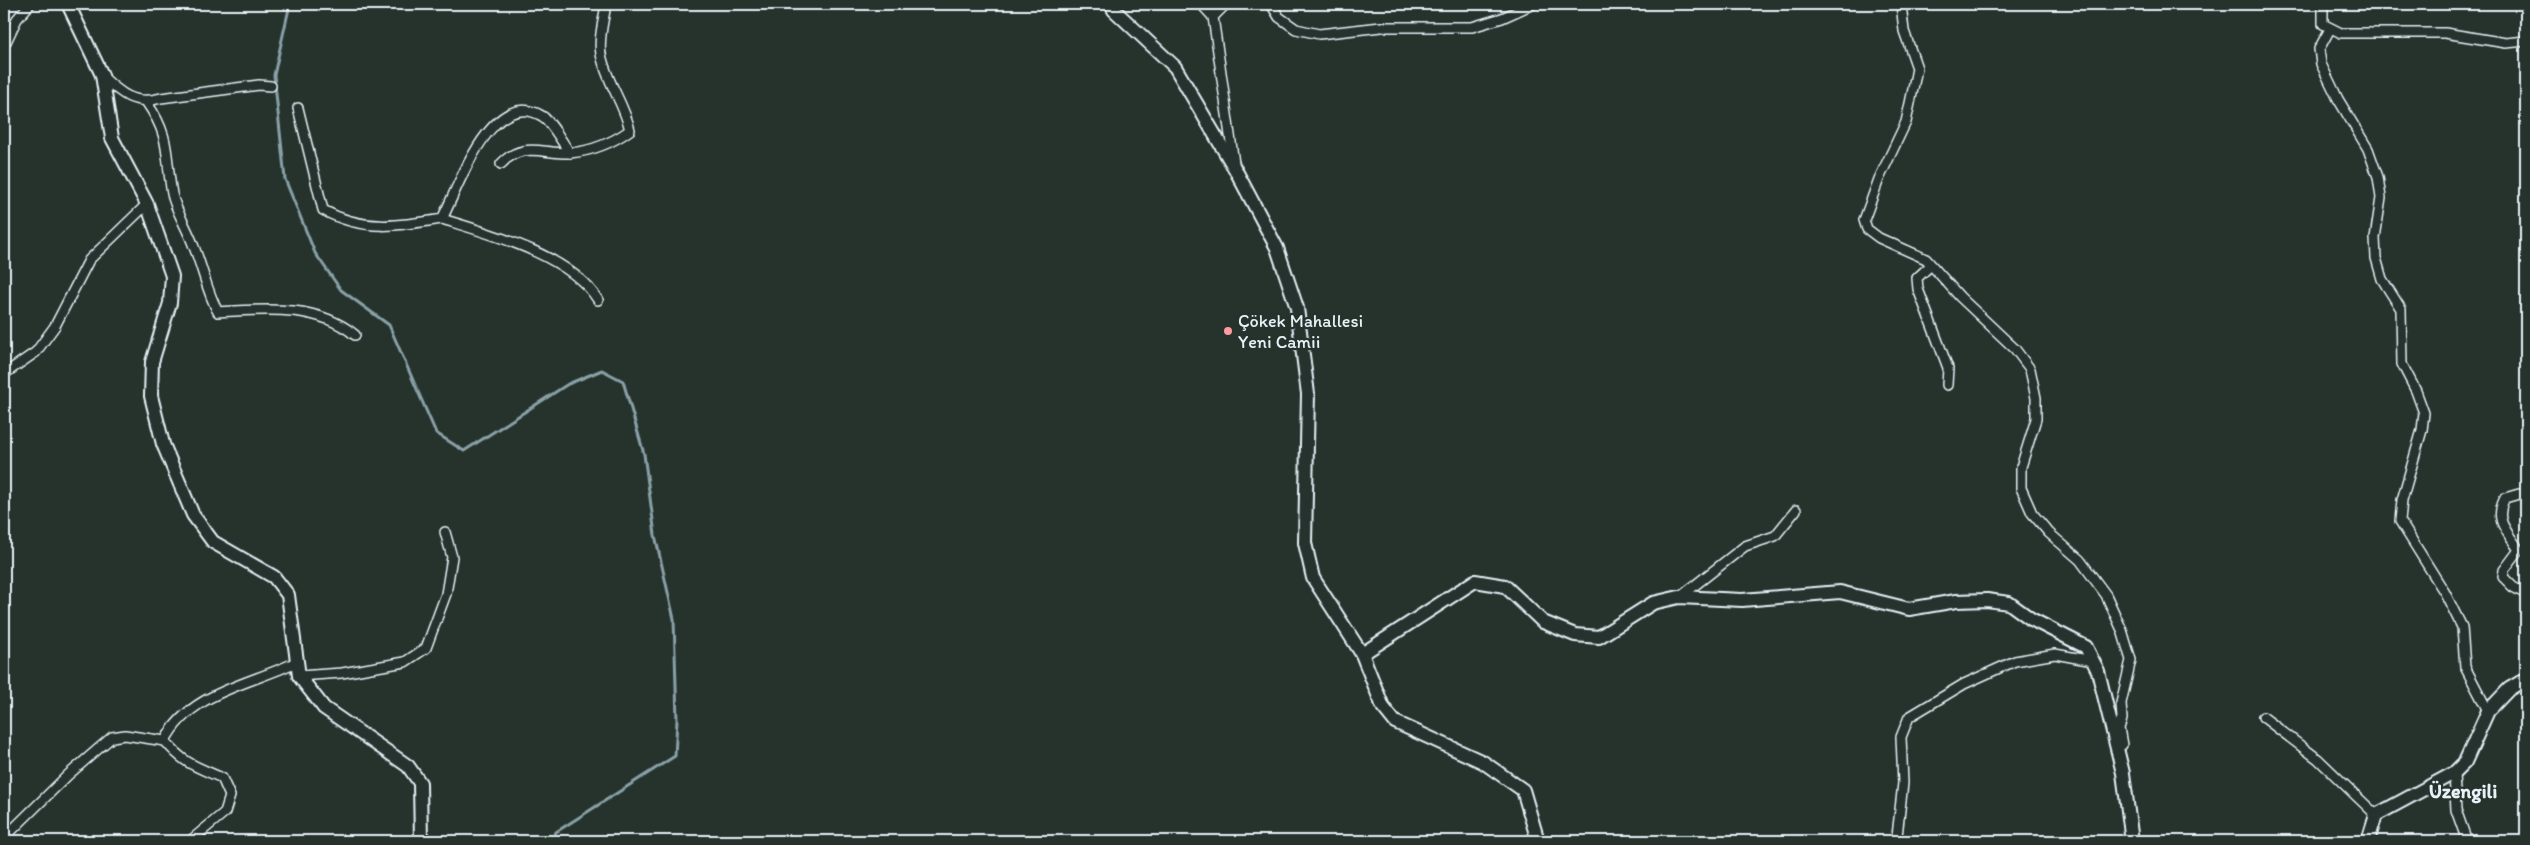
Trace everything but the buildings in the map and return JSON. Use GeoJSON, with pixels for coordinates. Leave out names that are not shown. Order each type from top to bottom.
{"type":"FeatureCollection","features":[{"type":"Feature","properties":{"kind":"street"},"geometry":{"type":"LineString","coordinates":[[4,46],[17,19],[30,4]]}},
{"type":"Feature","properties":{"kind":"street"},"geometry":{"type":"LineString","coordinates":[[68,4],[102,75],[112,138],[147,204],[172,276],[170,303],[152,362],[150,396],[163,444],[193,515],[213,542],[274,577],[288,596],[294,631],[296,662],[300,676],[324,708],[408,766],[420,783],[421,841]]}},
{"type":"Feature","properties":{"kind":"street"},"geometry":{"type":"LineString","coordinates":[[501,164],[509,155],[529,149],[570,153],[613,142],[630,130],[622,104],[607,76],[600,52],[606,4]]}},
{"type":"Feature","properties":{"kind":"street"},"geometry":{"type":"LineString","coordinates":[[1111,4],[1114,10],[1175,67],[1235,169],[1277,248],[1297,308],[1308,394],[1305,543],[1314,578],[1362,654],[1383,707],[1395,722],[1483,762],[1523,790],[1538,841]]}},
{"type":"Feature","properties":{"kind":"street"},"geometry":{"type":"LineString","coordinates":[[1202,4],[1213,17],[1235,169]]}},
{"type":"Feature","properties":{"kind":"street"},"geometry":{"type":"LineString","coordinates":[[1213,17],[1226,4]]}},
{"type":"Feature","properties":{"kind":"street"},"geometry":{"type":"LineString","coordinates":[[1271,4],[1279,17],[1296,30],[1319,34],[1381,26],[1472,27],[1502,18],[1533,4]]}},
{"type":"Feature","properties":{"kind":"street"},"geometry":{"type":"LineString","coordinates":[[1901,4],[1904,31],[1916,68],[1914,82],[1906,122],[1879,179],[1864,220],[1867,229],[1879,238],[1912,252],[1931,264],[1960,297],[2015,349],[2030,369],[2036,398],[2036,419],[2021,467],[2021,488],[2032,513],[2049,533],[2080,560],[2106,595],[2122,630],[2132,660],[2121,703],[2122,719],[2119,728],[2132,841]]}},
{"type":"Feature","properties":{"kind":"street"},"geometry":{"type":"LineString","coordinates":[[2323,4],[2323,24],[2330,29],[2341,32],[2446,33],[2506,42],[2526,41]]}},
{"type":"Feature","properties":{"kind":"street"},"geometry":{"type":"LineString","coordinates":[[2330,29],[2319,49],[2322,64],[2338,99],[2368,149],[2378,177],[2381,198],[2375,238],[2376,258],[2382,279],[2401,309],[2400,356],[2424,414],[2422,430],[2402,500],[2400,521],[2445,594],[2462,627],[2465,667],[2488,711]]}},
{"type":"Feature","properties":{"kind":"street"},"geometry":{"type":"LineString","coordinates":[[102,75],[121,94],[147,102],[161,98],[249,86],[272,86]]}},
{"type":"Feature","properties":{"kind":"street"},"geometry":{"type":"LineString","coordinates":[[147,102],[159,120],[164,134],[172,196],[195,247],[212,300],[218,312],[284,310],[313,314],[342,324],[356,335]]}},
{"type":"Feature","properties":{"kind":"street"},"geometry":{"type":"LineString","coordinates":[[298,108],[323,210],[342,221],[371,226],[442,219],[536,251],[591,288],[598,300]]}},
{"type":"Feature","properties":{"kind":"street"},"geometry":{"type":"LineString","coordinates":[[442,219],[484,136],[504,115],[525,109],[544,116],[570,153]]}},
{"type":"Feature","properties":{"kind":"street"},"geometry":{"type":"LineString","coordinates":[[4,374],[36,352],[55,326],[89,260],[147,204]]}},
{"type":"Feature","properties":{"kind":"street"},"geometry":{"type":"LineString","coordinates":[[1931,264],[1917,278],[1918,289],[1948,368],[1947,385]]}},
{"type":"Feature","properties":{"kind":"street"},"geometry":{"type":"LineString","coordinates":[[2526,496],[2519,494],[2506,498],[2499,513],[2502,524],[2519,550],[2504,570],[2503,577],[2513,587],[2526,594]]}},
{"type":"Feature","properties":{"kind":"street"},"geometry":{"type":"LineString","coordinates":[[1679,597],[1745,546],[1776,536],[1796,510]]}},
{"type":"Feature","properties":{"kind":"street"},"geometry":{"type":"LineString","coordinates":[[300,676],[342,673],[405,662],[426,648],[446,594],[452,558],[445,532]]}},
{"type":"Feature","properties":{"kind":"street"},"geometry":{"type":"LineString","coordinates":[[1362,654],[1475,580],[1505,586],[1543,622],[1575,634],[1599,637],[1654,603],[1679,597],[1742,600],[1840,592],[1909,609],[1956,601],[1987,600],[2010,604],[2031,619],[2086,647],[2098,671],[2123,773]]}},
{"type":"Feature","properties":{"kind":"street"},"geometry":{"type":"LineString","coordinates":[[1897,836],[1903,783],[1901,738],[1909,717],[1964,684],[2015,661],[2055,654],[2093,661]]}},
{"type":"Feature","properties":{"kind":"street"},"geometry":{"type":"LineString","coordinates":[[165,741],[170,729],[186,714],[208,699],[296,662]]}},
{"type":"Feature","properties":{"kind":"street"},"geometry":{"type":"LineString","coordinates":[[2368,841],[2376,815],[2454,773],[2465,762],[2488,711],[2509,689],[2526,679]]}},
{"type":"Feature","properties":{"kind":"street"},"geometry":{"type":"LineString","coordinates":[[2263,717],[2318,759],[2376,815]]}},
{"type":"Feature","properties":{"kind":"street"},"geometry":{"type":"LineString","coordinates":[[4,838],[68,775],[112,737],[125,735],[165,741],[185,763],[222,778],[230,796],[226,812],[190,841]]}},
{"type":"Feature","properties":{"kind":"street"},"geometry":{"type":"LineString","coordinates":[[2454,773],[2456,810],[2467,841]]}},
{"type":"Feature","properties":{"kind":"waterway"},"geometry":{"type":"LineString","coordinates":[[290,4],[274,75],[285,179],[315,253],[341,290],[389,325],[436,433],[464,451],[568,384],[602,370],[623,381],[644,454],[655,535],[674,619],[677,720],[675,756],[556,832],[551,841]]}},
{"type":"Feature","properties":{"kind":"place","name":"Çökek Mahallesi Yeni Camii"},"geometry":{"type":"Point","coordinates":[1228,331]}},
{"type":"Feature","properties":{"kind":"district","name":"Üzengili"},"geometry":{"type":"Point","coordinates":[2463,791]}}]}
